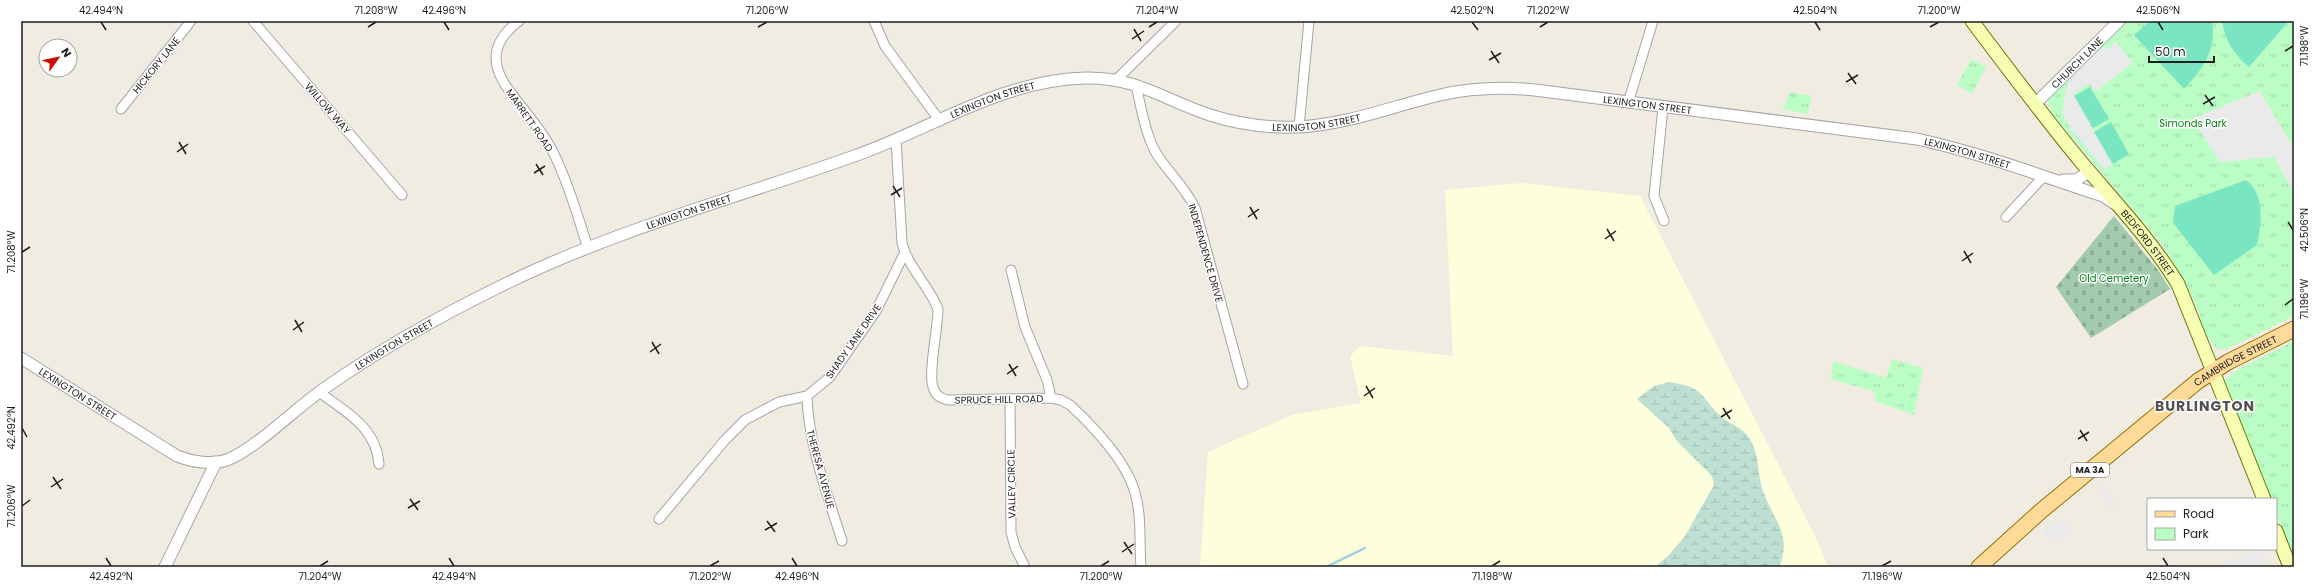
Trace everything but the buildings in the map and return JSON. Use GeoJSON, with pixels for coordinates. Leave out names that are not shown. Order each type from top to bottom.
{"type":"FeatureCollection","features":[{"type":"Feature","properties":{"kind":"main road","name":"BEDFORD STREET"},"geometry":{"type":"LineString","coordinates":[[1972,21],[2035,104],[2157,254],[2178,284],[2264,498]]}},
{"type":"Feature","properties":{"kind":"main road","name":"CAMBRIDGE STREET"},"geometry":{"type":"LineString","coordinates":[[1979,567],[2079,478],[2212,371],[2294,329]]}},
{"type":"Feature","properties":{"kind":"main road"},"geometry":{"type":"LineString","coordinates":[[2277,534],[2290,567]]}},
{"type":"Feature","properties":{"kind":"street","name":"HICKORY LANE"},"geometry":{"type":"LineString","coordinates":[[120,109],[191,21]]}},
{"type":"Feature","properties":{"kind":"street","name":"WILLOW WAY"},"geometry":{"type":"LineString","coordinates":[[253,21],[402,195]]}},
{"type":"Feature","properties":{"kind":"street","name":"MARRETT ROAD"},"geometry":{"type":"LineString","coordinates":[[519,21],[503,37],[498,47],[496,58],[498,70],[512,95],[550,146],[562,174],[588,248]]}},
{"type":"Feature","properties":{"kind":"street"},"geometry":{"type":"LineString","coordinates":[[874,21],[885,46],[940,121]]}},
{"type":"Feature","properties":{"kind":"street"},"geometry":{"type":"LineString","coordinates":[[1117,79],[1176,21]]}},
{"type":"Feature","properties":{"kind":"street"},"geometry":{"type":"LineString","coordinates":[[1299,127],[1309,21]]}},
{"type":"Feature","properties":{"kind":"street"},"geometry":{"type":"LineString","coordinates":[[1628,103],[1653,21]]}},
{"type":"Feature","properties":{"kind":"street","name":"CHURCH LANE"},"geometry":{"type":"LineString","coordinates":[[2035,104],[2119,21]]}},
{"type":"Feature","properties":{"kind":"street","name":"LEXINGTON STREET"},"geometry":{"type":"LineString","coordinates":[[21,358],[170,453],[195,462],[224,461],[241,452],[319,392],[364,361],[497,288],[553,260],[896,140],[1007,92],[1030,85],[1081,78],[1117,79],[1223,119],[1260,126],[1299,127],[1345,120],[1445,94],[1518,88],[1917,139],[1965,150],[2103,196],[2119,206]]}},
{"type":"Feature","properties":{"kind":"street","name":"INDEPENDENCE DRIVE"},"geometry":{"type":"LineString","coordinates":[[1136,85],[1152,146],[1188,194],[1195,208],[1243,384]]}},
{"type":"Feature","properties":{"kind":"street"},"geometry":{"type":"LineString","coordinates":[[1663,107],[1654,196],[1664,221]]}},
{"type":"Feature","properties":{"kind":"street","name":"SPRUCE HILL ROAD"},"geometry":{"type":"LineString","coordinates":[[896,140],[902,243],[905,252],[934,299],[938,309],[932,379],[935,392],[941,398],[949,400],[1051,398],[1065,402],[1074,409],[1113,453],[1128,475],[1137,501],[1141,567]]}},
{"type":"Feature","properties":{"kind":"street","name":"LEXINGTON STREET"},"geometry":{"type":"LineString","coordinates":[[2049,178],[2076,180],[2090,172]]}},
{"type":"Feature","properties":{"kind":"street"},"geometry":{"type":"LineString","coordinates":[[2006,217],[2049,178]]}},
{"type":"Feature","properties":{"kind":"street","name":"SHADY LANE DRIVE"},"geometry":{"type":"LineString","coordinates":[[659,519],[725,440],[745,420],[779,402],[807,396],[821,386],[842,361],[876,311],[905,252]]}},
{"type":"Feature","properties":{"kind":"street"},"geometry":{"type":"LineString","coordinates":[[1011,270],[1025,327],[1047,380],[1051,398]]}},
{"type":"Feature","properties":{"kind":"street"},"geometry":{"type":"LineString","coordinates":[[319,392],[356,420],[369,434],[378,450],[379,464]]}},
{"type":"Feature","properties":{"kind":"street","name":"THERESA AVENUE"},"geometry":{"type":"LineString","coordinates":[[807,396],[808,415],[813,442],[842,541]]}},
{"type":"Feature","properties":{"kind":"street","name":"VALLEY CIRCLE"},"geometry":{"type":"LineString","coordinates":[[1010,399],[1011,532],[1015,547],[1025,567]]}},
{"type":"Feature","properties":{"kind":"street"},"geometry":{"type":"LineString","coordinates":[[165,567],[216,462]]}},
{"type":"Feature","properties":{"kind":"shaded area"},"geometry":{"type":"Polygon","coordinates":[[[2116,41],[2133,63],[2096,91],[2090,84],[2073,94],[2112,165],[2104,169],[2070,128],[2062,113],[2066,89],[2071,77],[2104,46],[2108,50],[2116,41]]]}},
{"type":"Feature","properties":{"kind":"shaded area"},"geometry":{"type":"Polygon","coordinates":[[[2260,91],[2294,149],[2294,193],[2274,157],[2220,162],[2192,119],[2260,91]]]}},
{"type":"Feature","properties":{"kind":"shaded area"},"geometry":{"type":"Polygon","coordinates":[[[1522,183],[1640,196],[1815,536],[1828,567],[1200,567],[1208,452],[1292,415],[1361,403],[1350,356],[1361,346],[1453,356],[1445,190],[1522,183]]]}},
{"type":"Feature","properties":{"kind":"shaded area"},"geometry":{"type":"Polygon","coordinates":[[[2101,483],[2117,504],[2113,510],[2097,489],[2101,483]]]}},
{"type":"Feature","properties":{"kind":"shaded area"},"geometry":{"type":"Polygon","coordinates":[[[2065,519],[2074,531],[2058,539],[2055,545],[2043,532],[2046,527],[2065,519]]]}},
{"type":"Feature","properties":{"kind":"shaded area"},"geometry":{"type":"Polygon","coordinates":[[[2261,550],[2267,567],[2216,567],[2261,550]]]}},
{"type":"Feature","properties":{"kind":"green space","name":"Simonds Park"},"geometry":{"type":"Polygon","coordinates":[[[2127,21],[2294,21],[2294,316],[2226,349],[2217,349],[2205,333],[2198,310],[2186,284],[2162,244],[2061,124],[2051,111],[2048,104],[2048,98],[2073,70],[2127,21]]]}},
{"type":"Feature","properties":{"kind":"green space"},"geometry":{"type":"Polygon","coordinates":[[[2150,21],[2212,21],[2212,41],[2207,58],[2203,66],[2184,89],[2134,35],[2150,21]]]}},
{"type":"Feature","properties":{"kind":"green space"},"geometry":{"type":"Polygon","coordinates":[[[2222,21],[2289,21],[2249,67],[2231,47],[2222,21]]]}},
{"type":"Feature","properties":{"kind":"green space"},"geometry":{"type":"Polygon","coordinates":[[[1971,59],[1986,67],[1972,94],[1957,85],[1971,59]]]}},
{"type":"Feature","properties":{"kind":"green space"},"geometry":{"type":"Polygon","coordinates":[[[2090,87],[2109,119],[2093,128],[2074,96],[2090,87]]]}},
{"type":"Feature","properties":{"kind":"green space"},"geometry":{"type":"Polygon","coordinates":[[[1790,92],[1812,96],[1808,114],[1783,109],[1790,92]]]}},
{"type":"Feature","properties":{"kind":"green space"},"geometry":{"type":"Polygon","coordinates":[[[2111,122],[2129,154],[2113,164],[2094,132],[2111,122]]]}},
{"type":"Feature","properties":{"kind":"green space"},"geometry":{"type":"Polygon","coordinates":[[[2246,180],[2257,194],[2259,202],[2261,219],[2257,245],[2214,275],[2173,223],[2175,206],[2246,180]]]}},
{"type":"Feature","properties":{"kind":"green space","name":"Old Cemetery"},"geometry":{"type":"Polygon","coordinates":[[[2114,216],[2158,270],[2170,289],[2091,338],[2056,287],[2114,216]]]}},
{"type":"Feature","properties":{"kind":"green space"},"geometry":{"type":"Polygon","coordinates":[[[2294,341],[2294,558],[2277,516],[2277,498],[2271,498],[2225,380],[2238,369],[2294,341]]]}},
{"type":"Feature","properties":{"kind":"green space"},"geometry":{"type":"Polygon","coordinates":[[[1892,359],[1923,368],[1914,415],[1875,401],[1876,392],[1831,379],[1833,361],[1886,378],[1892,359]]]}},
{"type":"Feature","properties":{"kind":"green space"},"geometry":{"type":"Polygon","coordinates":[[[1670,382],[1691,387],[1697,391],[1723,418],[1741,429],[1753,444],[1757,457],[1763,491],[1783,537],[1783,556],[1779,567],[1655,567],[1670,554],[1685,536],[1714,485],[1712,476],[1676,440],[1669,428],[1637,399],[1654,386],[1670,382]]]}},
{"type":"Feature","properties":{"kind":"waterway"},"geometry":{"type":"LineString","coordinates":[[1326,567],[1365,548]]}},
{"type":"Feature","properties":{"kind":"district","name":"BURLINGTON"},"geometry":{"type":"Point","coordinates":[2205,406]}}]}
